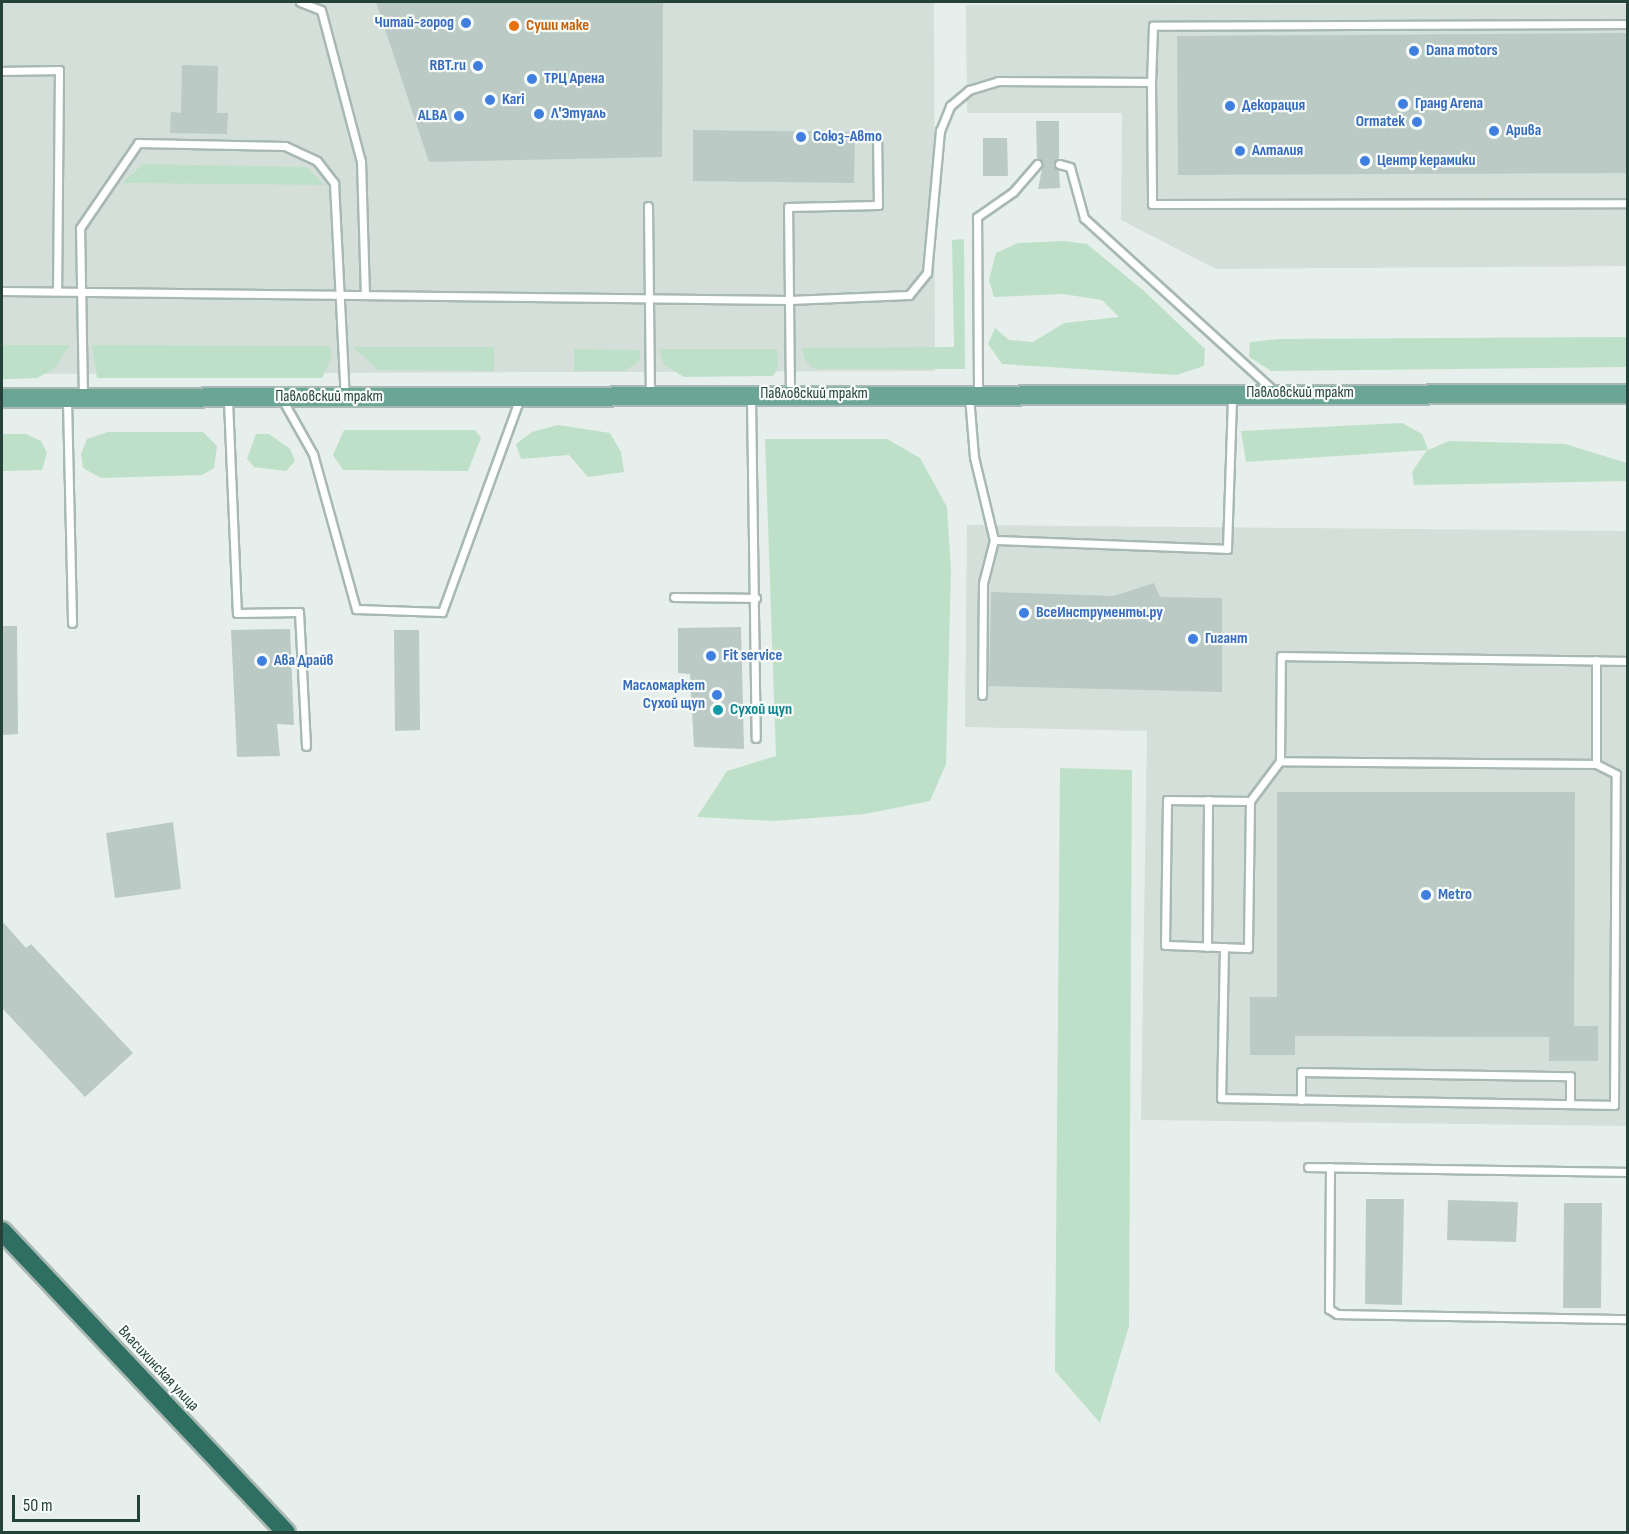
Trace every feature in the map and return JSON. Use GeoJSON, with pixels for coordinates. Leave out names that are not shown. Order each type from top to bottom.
{"type":"FeatureCollection","features":[{"type":"Feature","properties":{"kind":"highway","name":"Власихинская улица"},"geometry":{"type":"LineString","coordinates":[[2,1232],[286,1533]]}},
{"type":"Feature","properties":{"kind":"main road","name":"Павловский тракт"},"geometry":{"type":"LineString","coordinates":[[2,398],[650,394],[1628,394]]}},
{"type":"Feature","properties":{"kind":"lane"},"geometry":{"type":"LineString","coordinates":[[300,2],[321,9],[361,161],[365,295]]}},
{"type":"Feature","properties":{"kind":"lane"},"geometry":{"type":"LineString","coordinates":[[1628,24],[1153,26],[1151,82],[1152,204],[1628,203]]}},
{"type":"Feature","properties":{"kind":"lane"},"geometry":{"type":"LineString","coordinates":[[2,71],[58,70],[57,291]]}},
{"type":"Feature","properties":{"kind":"lane"},"geometry":{"type":"LineString","coordinates":[[2,291],[789,300],[909,295],[927,273],[940,131],[950,106],[969,90],[998,81],[1151,82]]}},
{"type":"Feature","properties":{"kind":"lane"},"geometry":{"type":"LineString","coordinates":[[790,394],[788,207],[878,205],[877,137]]}},
{"type":"Feature","properties":{"kind":"lane"},"geometry":{"type":"LineString","coordinates":[[72,623],[75,397],[81,291],[80,228],[138,143],[285,146],[317,161],[334,183],[345,397]]}},
{"type":"Feature","properties":{"kind":"lane"},"geometry":{"type":"LineString","coordinates":[[982,695],[983,583],[994,540],[974,458],[977,217],[1013,192],[1037,164]]}},
{"type":"Feature","properties":{"kind":"lane"},"geometry":{"type":"LineString","coordinates":[[1059,164],[1070,166],[1084,218],[1276,393]]}},
{"type":"Feature","properties":{"kind":"lane"},"geometry":{"type":"LineString","coordinates":[[648,206],[650,394]]}},
{"type":"Feature","properties":{"kind":"lane"},"geometry":{"type":"LineString","coordinates":[[994,540],[1227,549],[1232,393]]}},
{"type":"Feature","properties":{"kind":"lane"},"geometry":{"type":"LineString","coordinates":[[751,394],[756,598],[756,738]]}},
{"type":"Feature","properties":{"kind":"lane"},"geometry":{"type":"LineString","coordinates":[[281,397],[313,454],[356,609],[442,612],[520,396]]}},
{"type":"Feature","properties":{"kind":"lane"},"geometry":{"type":"LineString","coordinates":[[227,397],[237,613],[299,612],[306,746]]}},
{"type":"Feature","properties":{"kind":"lane"},"geometry":{"type":"LineString","coordinates":[[674,597],[756,598]]}},
{"type":"Feature","properties":{"kind":"lane"},"geometry":{"type":"LineString","coordinates":[[1250,801],[1167,800],[1165,945],[1248,948],[1250,801],[1280,761],[1281,656],[1628,661]]}},
{"type":"Feature","properties":{"kind":"lane"},"geometry":{"type":"LineString","coordinates":[[1596,660],[1596,764]]}},
{"type":"Feature","properties":{"kind":"lane"},"geometry":{"type":"LineString","coordinates":[[1224,947],[1221,1098],[1614,1105],[1616,774],[1596,764],[1280,761]]}},
{"type":"Feature","properties":{"kind":"lane"},"geometry":{"type":"LineString","coordinates":[[1207,947],[1208,801]]}},
{"type":"Feature","properties":{"kind":"lane"},"geometry":{"type":"LineString","coordinates":[[1301,1100],[1301,1072],[1570,1076],[1570,1104]]}},
{"type":"Feature","properties":{"kind":"lane"},"geometry":{"type":"LineString","coordinates":[[1308,1167],[1628,1172]]}},
{"type":"Feature","properties":{"kind":"lane"},"geometry":{"type":"LineString","coordinates":[[1330,1167],[1329,1309],[1338,1314],[1628,1319]]}},
{"type":"Feature","properties":{"kind":"shaded area"},"geometry":{"type":"Polygon","coordinates":[[[2,2],[934,2],[935,371],[2,374],[2,2]]]}},
{"type":"Feature","properties":{"kind":"shaded area"},"geometry":{"type":"Polygon","coordinates":[[[1627,4],[1627,266],[1216,269],[1121,220],[1122,113],[967,113],[966,5],[1627,4]]]}},
{"type":"Feature","properties":{"kind":"shaded area"},"geometry":{"type":"Polygon","coordinates":[[[967,525],[1627,531],[1627,1126],[1141,1120],[1147,731],[965,727],[967,525]]]}},
{"type":"Feature","properties":{"kind":"green space"},"geometry":{"type":"Polygon","coordinates":[[[143,164],[307,167],[324,185],[122,183],[143,164]]]}},
{"type":"Feature","properties":{"kind":"green space"},"geometry":{"type":"Polygon","coordinates":[[[964,239],[965,369],[814,369],[805,360],[802,348],[954,347],[952,240],[964,239]]]}},
{"type":"Feature","properties":{"kind":"green space"},"geometry":{"type":"Polygon","coordinates":[[[1064,241],[1087,244],[1143,290],[1205,349],[1204,366],[1176,375],[1002,364],[988,344],[995,328],[1009,340],[1033,342],[1064,323],[1119,317],[1102,300],[1063,294],[994,297],[989,280],[996,253],[1018,243],[1064,241]]]}},
{"type":"Feature","properties":{"kind":"green space"},"geometry":{"type":"Polygon","coordinates":[[[1627,337],[1627,367],[1271,371],[1249,357],[1250,342],[1279,339],[1627,337]]]}},
{"type":"Feature","properties":{"kind":"green space"},"geometry":{"type":"Polygon","coordinates":[[[2,345],[70,345],[54,369],[37,378],[2,379],[2,345]]]}},
{"type":"Feature","properties":{"kind":"green space"},"geometry":{"type":"Polygon","coordinates":[[[92,345],[330,346],[331,358],[322,378],[97,378],[92,345]]]}},
{"type":"Feature","properties":{"kind":"green space"},"geometry":{"type":"Polygon","coordinates":[[[353,347],[494,347],[494,371],[378,370],[353,347]]]}},
{"type":"Feature","properties":{"kind":"green space"},"geometry":{"type":"Polygon","coordinates":[[[574,349],[640,350],[640,360],[625,371],[574,371],[574,349]]]}},
{"type":"Feature","properties":{"kind":"green space"},"geometry":{"type":"Polygon","coordinates":[[[659,349],[777,349],[778,368],[773,376],[684,377],[664,365],[659,349]]]}},
{"type":"Feature","properties":{"kind":"green space"},"geometry":{"type":"Polygon","coordinates":[[[1402,423],[1422,434],[1428,450],[1449,441],[1565,444],[1627,463],[1627,481],[1414,485],[1412,472],[1427,450],[1246,462],[1241,431],[1402,423]]]}},
{"type":"Feature","properties":{"kind":"green space"},"geometry":{"type":"Polygon","coordinates":[[[558,425],[610,433],[621,452],[624,472],[588,477],[569,455],[521,459],[516,444],[532,432],[558,425]]]}},
{"type":"Feature","properties":{"kind":"green space"},"geometry":{"type":"Polygon","coordinates":[[[344,430],[475,430],[481,438],[468,471],[343,470],[333,455],[344,430]]]}},
{"type":"Feature","properties":{"kind":"green space"},"geometry":{"type":"Polygon","coordinates":[[[108,432],[203,432],[217,446],[214,468],[202,475],[101,478],[83,468],[81,454],[87,439],[108,432]]]}},
{"type":"Feature","properties":{"kind":"green space"},"geometry":{"type":"Polygon","coordinates":[[[2,434],[26,434],[41,441],[47,453],[42,470],[2,471],[2,434]]]}},
{"type":"Feature","properties":{"kind":"green space"},"geometry":{"type":"Polygon","coordinates":[[[256,434],[269,434],[290,449],[295,461],[286,471],[254,467],[247,459],[256,434]]]}},
{"type":"Feature","properties":{"kind":"green space"},"geometry":{"type":"Polygon","coordinates":[[[765,439],[887,439],[920,458],[947,507],[951,569],[946,764],[930,801],[865,814],[774,821],[697,817],[727,771],[776,756],[765,439]]]}},
{"type":"Feature","properties":{"kind":"green space"},"geometry":{"type":"Polygon","coordinates":[[[1060,768],[1132,770],[1129,1326],[1100,1423],[1055,1371],[1060,768]]]}},
{"type":"Feature","properties":{"kind":"building","name":"ТРЦ Арена"},"geometry":{"type":"Polygon","coordinates":[[[376,2],[663,2],[662,157],[429,162],[376,2]]]}},
{"type":"Feature","properties":{"kind":"building","name":"Гранд Arena"},"geometry":{"type":"Polygon","coordinates":[[[1628,33],[1628,173],[1178,175],[1177,36],[1628,33]]]}},
{"type":"Feature","properties":{"kind":"building"},"geometry":{"type":"Polygon","coordinates":[[[182,65],[218,66],[217,113],[228,113],[227,134],[170,133],[171,112],[181,113],[182,65]]]}},
{"type":"Feature","properties":{"kind":"building"},"geometry":{"type":"Polygon","coordinates":[[[1036,121],[1059,121],[1059,158],[1053,165],[1059,170],[1060,188],[1038,189],[1043,164],[1037,158],[1036,121]]]}},
{"type":"Feature","properties":{"kind":"building"},"geometry":{"type":"Polygon","coordinates":[[[693,130],[855,132],[854,183],[693,181],[693,130]]]}},
{"type":"Feature","properties":{"kind":"building"},"geometry":{"type":"Polygon","coordinates":[[[983,138],[1007,138],[1008,176],[983,176],[983,138]]]}},
{"type":"Feature","properties":{"kind":"building"},"geometry":{"type":"Polygon","coordinates":[[[1154,583],[1160,597],[1222,598],[1222,692],[989,686],[991,592],[1114,596],[1154,583]]]}},
{"type":"Feature","properties":{"kind":"building"},"geometry":{"type":"Polygon","coordinates":[[[2,626],[17,626],[18,734],[2,735],[2,626]]]}},
{"type":"Feature","properties":{"kind":"building","name":"Сухой щуп"},"geometry":{"type":"Polygon","coordinates":[[[741,627],[744,749],[694,747],[690,674],[678,673],[678,628],[741,627]]]}},
{"type":"Feature","properties":{"kind":"building"},"geometry":{"type":"Polygon","coordinates":[[[290,629],[294,725],[277,724],[280,756],[237,757],[231,630],[290,629]]]}},
{"type":"Feature","properties":{"kind":"building"},"geometry":{"type":"Polygon","coordinates":[[[394,630],[419,630],[420,730],[395,731],[394,630]]]}},
{"type":"Feature","properties":{"kind":"building","name":"Metro"},"geometry":{"type":"Polygon","coordinates":[[[1277,792],[1575,792],[1574,1026],[1598,1026],[1598,1061],[1549,1061],[1549,1037],[1295,1036],[1295,1055],[1250,1055],[1250,997],[1277,997],[1277,792]]]}},
{"type":"Feature","properties":{"kind":"building"},"geometry":{"type":"Polygon","coordinates":[[[173,822],[181,889],[115,898],[106,833],[173,822]]]}},
{"type":"Feature","properties":{"kind":"building"},"geometry":{"type":"Polygon","coordinates":[[[2,921],[26,948],[31,944],[133,1053],[85,1097],[2,1008],[2,921]]]}},
{"type":"Feature","properties":{"kind":"building"},"geometry":{"type":"Polygon","coordinates":[[[1366,1199],[1404,1199],[1402,1305],[1365,1304],[1366,1199]]]}},
{"type":"Feature","properties":{"kind":"building"},"geometry":{"type":"Polygon","coordinates":[[[1448,1200],[1518,1202],[1516,1242],[1447,1240],[1448,1200]]]}},
{"type":"Feature","properties":{"kind":"building"},"geometry":{"type":"Polygon","coordinates":[[[1564,1203],[1602,1203],[1601,1308],[1563,1308],[1564,1203]]]}},
{"type":"Feature","properties":{"kind":"place","name":"Читай-город"},"geometry":{"type":"Point","coordinates":[466,23]}},
{"type":"Feature","properties":{"kind":"place","name":"Суши маке"},"geometry":{"type":"Point","coordinates":[514,26]}},
{"type":"Feature","properties":{"kind":"place","name":"Dana motors"},"geometry":{"type":"Point","coordinates":[1414,51]}},
{"type":"Feature","properties":{"kind":"place","name":"RBT.ru"},"geometry":{"type":"Point","coordinates":[478,66]}},
{"type":"Feature","properties":{"kind":"place","name":"ТРЦ Арена"},"geometry":{"type":"Point","coordinates":[532,79]}},
{"type":"Feature","properties":{"kind":"place","name":"Kari"},"geometry":{"type":"Point","coordinates":[490,100]}},
{"type":"Feature","properties":{"kind":"place","name":"Гранд Arena"},"geometry":{"type":"Point","coordinates":[1403,104]}},
{"type":"Feature","properties":{"kind":"place","name":"Декорация"},"geometry":{"type":"Point","coordinates":[1230,106]}},
{"type":"Feature","properties":{"kind":"place","name":"Л'Этуаль"},"geometry":{"type":"Point","coordinates":[539,114]}},
{"type":"Feature","properties":{"kind":"place","name":"ALBA"},"geometry":{"type":"Point","coordinates":[459,116]}},
{"type":"Feature","properties":{"kind":"place","name":"Ormatek"},"geometry":{"type":"Point","coordinates":[1417,122]}},
{"type":"Feature","properties":{"kind":"place","name":"Арива"},"geometry":{"type":"Point","coordinates":[1494,131]}},
{"type":"Feature","properties":{"kind":"place","name":"Союз-Авто"},"geometry":{"type":"Point","coordinates":[801,137]}},
{"type":"Feature","properties":{"kind":"place","name":"Алталия"},"geometry":{"type":"Point","coordinates":[1240,151]}},
{"type":"Feature","properties":{"kind":"place","name":"Центр керамики"},"geometry":{"type":"Point","coordinates":[1365,161]}},
{"type":"Feature","properties":{"kind":"place","name":"ВсеИнструменты.ру"},"geometry":{"type":"Point","coordinates":[1024,613]}},
{"type":"Feature","properties":{"kind":"place","name":"Гигант"},"geometry":{"type":"Point","coordinates":[1193,639]}},
{"type":"Feature","properties":{"kind":"place","name":"Fit service"},"geometry":{"type":"Point","coordinates":[711,656]}},
{"type":"Feature","properties":{"kind":"place","name":"Ава Драйв"},"geometry":{"type":"Point","coordinates":[262,661]}},
{"type":"Feature","properties":{"kind":"place","name":"Масломаркет Сухой щуп"},"geometry":{"type":"Point","coordinates":[717,695]}},
{"type":"Feature","properties":{"kind":"place","name":"Сухой щуп"},"geometry":{"type":"Point","coordinates":[718,710]}},
{"type":"Feature","properties":{"kind":"place","name":"Metro"},"geometry":{"type":"Point","coordinates":[1426,895]}}]}
